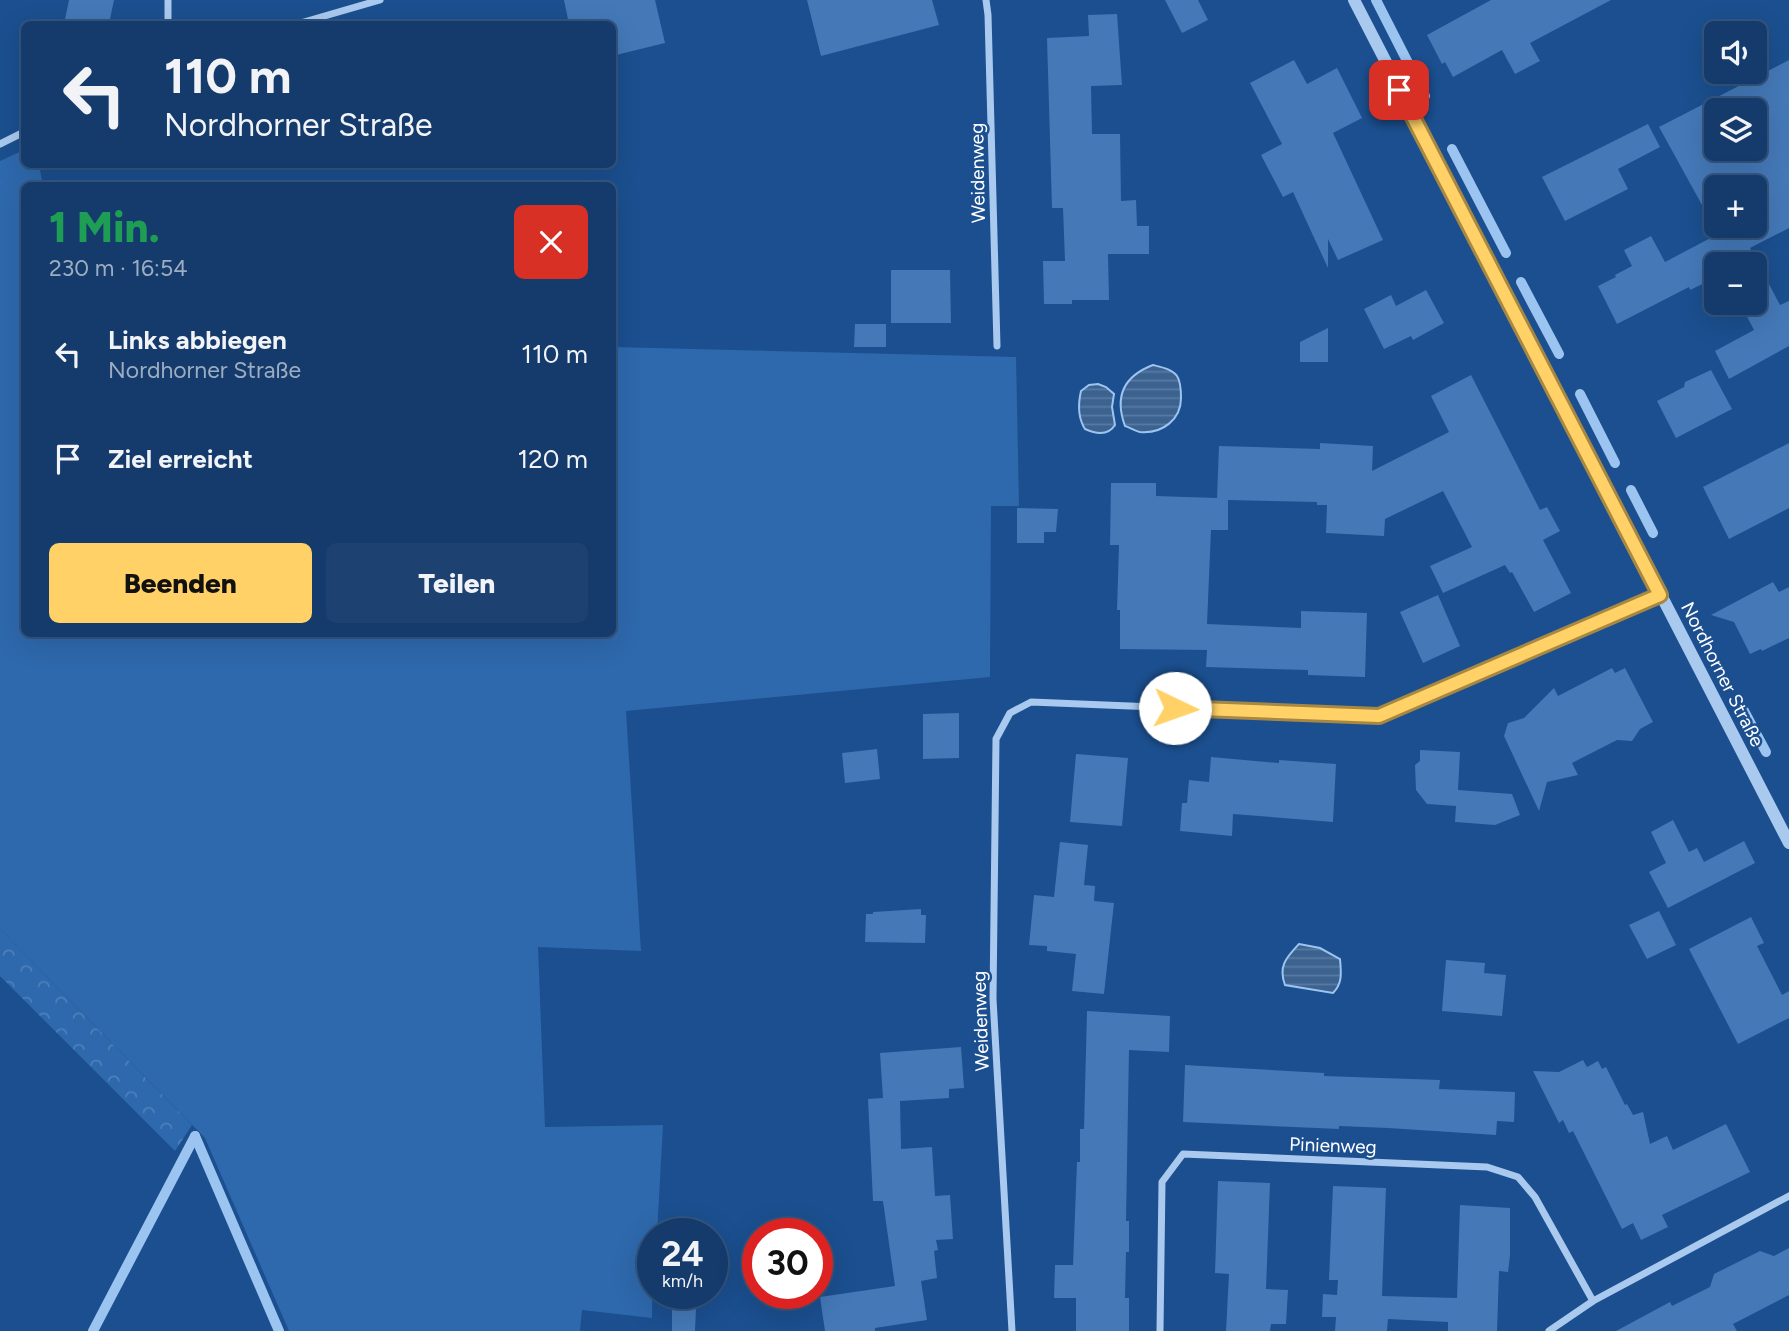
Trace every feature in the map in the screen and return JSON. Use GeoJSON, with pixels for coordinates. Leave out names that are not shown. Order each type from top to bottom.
{"type":"FeatureCollection","features":[{"type":"Feature","properties":{"kind":"street"},"geometry":{"type":"LineString","coordinates":[[168,0],[168,21]]}},
{"type":"Feature","properties":{"kind":"street"},"geometry":{"type":"LineString","coordinates":[[307,21],[380,0]]}},
{"type":"Feature","properties":{"kind":"street","name":"Weidenweg"},"geometry":{"type":"LineString","coordinates":[[986,0],[997,346]]}},
{"type":"Feature","properties":{"kind":"street","name":"Nordhorner Straße"},"geometry":{"type":"LineString","coordinates":[[1354,0],[1789,843]]}},
{"type":"Feature","properties":{"kind":"street"},"geometry":{"type":"LineString","coordinates":[[0,144],[21,134]]}},
{"type":"Feature","properties":{"kind":"street","name":"Weidenweg"},"geometry":{"type":"LineString","coordinates":[[1012,1331],[993,999],[996,739],[1010,713],[1031,702],[1379,716],[1660,595]]}},
{"type":"Feature","properties":{"kind":"street","name":"Pinienweg"},"geometry":{"type":"LineString","coordinates":[[1160,1331],[1162,1182],[1183,1154],[1487,1167],[1518,1177],[1535,1197],[1593,1301]]}},
{"type":"Feature","properties":{"kind":"street"},"geometry":{"type":"LineString","coordinates":[[1549,1331],[1593,1301],[1789,1196]]}},
{"type":"Feature","properties":{"kind":"green space"},"geometry":{"type":"Polygon","coordinates":[[[21,151],[21,168],[40,168],[42,182],[21,182],[21,637],[616,637],[616,347],[1016,357],[1019,506],[991,506],[990,677],[626,711],[641,951],[538,947],[545,1127],[663,1125],[658,1218],[637,1218],[637,1309],[652,1309],[652,1318],[582,1310],[580,1331],[289,1331],[205,1138],[0,929],[0,161],[21,151]]]}},
{"type":"Feature","properties":{"kind":"green space"},"geometry":{"type":"Polygon","coordinates":[[[0,929],[192,1125],[175,1151],[0,976],[0,929]]]}},
{"type":"Feature","properties":{"kind":"shaded area"},"geometry":{"type":"Polygon","coordinates":[[[1153,365],[1169,370],[1177,376],[1181,387],[1180,406],[1174,419],[1163,428],[1140,432],[1125,426],[1121,396],[1128,381],[1153,365]]]}},
{"type":"Feature","properties":{"kind":"shaded area"},"geometry":{"type":"Polygon","coordinates":[[[1098,384],[1114,394],[1112,407],[1115,425],[1102,433],[1085,429],[1079,411],[1081,391],[1089,385],[1098,384]]]}},
{"type":"Feature","properties":{"kind":"shaded area"},"geometry":{"type":"Polygon","coordinates":[[[1299,944],[1320,948],[1340,959],[1340,981],[1333,993],[1285,985],[1283,967],[1299,944]]]}},
{"type":"Feature","properties":{"kind":"building"},"geometry":{"type":"Polygon","coordinates":[[[69,0],[114,0],[110,21],[65,21],[69,0]]]}},
{"type":"Feature","properties":{"kind":"building"},"geometry":{"type":"Polygon","coordinates":[[[564,0],[655,0],[665,43],[616,55],[616,21],[568,21],[564,0]]]}},
{"type":"Feature","properties":{"kind":"building"},"geometry":{"type":"Polygon","coordinates":[[[807,0],[932,0],[939,25],[821,56],[807,0]]]}},
{"type":"Feature","properties":{"kind":"building"},"geometry":{"type":"Polygon","coordinates":[[[1165,0],[1198,0],[1208,20],[1182,33],[1165,0]]]}},
{"type":"Feature","properties":{"kind":"building"},"geometry":{"type":"Polygon","coordinates":[[[1491,0],[1611,0],[1530,43],[1540,61],[1515,74],[1502,50],[1453,77],[1445,62],[1442,64],[1427,35],[1491,0]]]}},
{"type":"Feature","properties":{"kind":"building"},"geometry":{"type":"Polygon","coordinates":[[[1117,14],[1122,85],[1091,86],[1092,134],[1120,134],[1121,201],[1136,200],[1137,226],[1149,226],[1149,254],[1108,254],[1109,300],[1072,300],[1072,304],[1044,304],[1043,261],[1065,261],[1063,208],[1052,208],[1047,38],[1089,36],[1088,15],[1117,14]]]}},
{"type":"Feature","properties":{"kind":"building"},"geometry":{"type":"Polygon","coordinates":[[[1294,60],[1307,84],[1337,68],[1362,118],[1333,133],[1383,240],[1338,260],[1328,239],[1328,268],[1293,192],[1283,197],[1261,155],[1282,144],[1250,83],[1294,60]]]}},
{"type":"Feature","properties":{"kind":"building"},"geometry":{"type":"Polygon","coordinates":[[[1789,60],[1789,228],[1750,248],[1752,252],[1704,252],[1704,283],[1690,290],[1689,287],[1617,324],[1598,286],[1632,266],[1624,250],[1651,236],[1665,262],[1710,238],[1767,238],[1767,175],[1704,175],[1704,209],[1659,127],[1704,104],[1704,161],[1767,161],[1767,98],[1715,98],[1742,84],[1767,84],[1767,71],[1789,60]]]}},
{"type":"Feature","properties":{"kind":"building"},"geometry":{"type":"Polygon","coordinates":[[[1648,124],[1660,147],[1618,169],[1628,189],[1565,221],[1542,177],[1648,124]]]}},
{"type":"Feature","properties":{"kind":"building"},"geometry":{"type":"Polygon","coordinates":[[[891,270],[950,270],[951,323],[891,323],[891,270]]]}},
{"type":"Feature","properties":{"kind":"building"},"geometry":{"type":"Polygon","coordinates":[[[1767,280],[1780,305],[1789,301],[1789,346],[1729,379],[1715,351],[1754,330],[1746,315],[1767,315],[1767,280]]]}},
{"type":"Feature","properties":{"kind":"building"},"geometry":{"type":"Polygon","coordinates":[[[1426,290],[1444,323],[1413,340],[1411,336],[1384,349],[1364,309],[1391,295],[1396,306],[1426,290]]]}},
{"type":"Feature","properties":{"kind":"building"},"geometry":{"type":"Polygon","coordinates":[[[855,324],[886,324],[886,347],[854,347],[855,324]]]}},
{"type":"Feature","properties":{"kind":"building"},"geometry":{"type":"Polygon","coordinates":[[[1328,328],[1328,362],[1300,362],[1300,342],[1328,328]]]}},
{"type":"Feature","properties":{"kind":"building"},"geometry":{"type":"Polygon","coordinates":[[[1711,370],[1732,409],[1676,438],[1657,401],[1684,387],[1685,382],[1711,370]]]}},
{"type":"Feature","properties":{"kind":"building"},"geometry":{"type":"Polygon","coordinates":[[[1471,375],[1540,510],[1547,507],[1560,531],[1543,540],[1571,593],[1534,612],[1512,572],[1510,573],[1505,565],[1443,593],[1430,566],[1472,547],[1443,491],[1385,519],[1384,536],[1326,533],[1327,505],[1317,505],[1317,502],[1228,500],[1228,530],[1211,530],[1207,624],[1301,628],[1301,611],[1367,613],[1365,677],[1308,675],[1308,670],[1206,667],[1207,650],[1120,649],[1120,610],[1117,610],[1119,545],[1110,545],[1111,483],[1156,483],[1156,496],[1217,498],[1219,446],[1320,449],[1320,443],[1373,446],[1372,471],[1449,432],[1431,396],[1471,375]]]}},
{"type":"Feature","properties":{"kind":"building"},"geometry":{"type":"Polygon","coordinates":[[[1789,443],[1789,508],[1729,539],[1703,487],[1789,443]]]}},
{"type":"Feature","properties":{"kind":"building"},"geometry":{"type":"Polygon","coordinates":[[[1017,508],[1058,509],[1056,532],[1044,532],[1044,543],[1017,543],[1017,508]]]}},
{"type":"Feature","properties":{"kind":"building"},"geometry":{"type":"Polygon","coordinates":[[[1773,582],[1779,592],[1789,587],[1789,638],[1750,654],[1734,622],[1711,615],[1773,582]]]}},
{"type":"Feature","properties":{"kind":"building"},"geometry":{"type":"Polygon","coordinates":[[[1438,595],[1460,646],[1423,663],[1400,612],[1438,595]]]}},
{"type":"Feature","properties":{"kind":"building"},"geometry":{"type":"Polygon","coordinates":[[[1612,668],[1615,673],[1625,668],[1653,722],[1640,729],[1632,741],[1617,740],[1572,763],[1578,775],[1547,782],[1539,811],[1504,736],[1508,723],[1524,718],[1554,688],[1558,696],[1612,668]]]}},
{"type":"Feature","properties":{"kind":"building"},"geometry":{"type":"Polygon","coordinates":[[[959,713],[959,758],[923,759],[923,714],[959,713]]]}},
{"type":"Feature","properties":{"kind":"building"},"geometry":{"type":"Polygon","coordinates":[[[877,749],[880,779],[845,783],[842,753],[877,749]]]}},
{"type":"Feature","properties":{"kind":"building"},"geometry":{"type":"Polygon","coordinates":[[[1420,750],[1460,752],[1458,790],[1512,794],[1520,815],[1495,825],[1455,822],[1456,806],[1427,804],[1416,790],[1415,765],[1420,761],[1420,750]]]}},
{"type":"Feature","properties":{"kind":"building"},"geometry":{"type":"Polygon","coordinates":[[[1076,754],[1128,758],[1122,826],[1070,822],[1076,754]]]}},
{"type":"Feature","properties":{"kind":"building"},"geometry":{"type":"Polygon","coordinates":[[[1211,757],[1279,763],[1279,760],[1336,764],[1333,822],[1233,814],[1232,836],[1180,831],[1182,803],[1187,803],[1189,780],[1209,782],[1211,757]]]}},
{"type":"Feature","properties":{"kind":"building"},"geometry":{"type":"Polygon","coordinates":[[[1673,820],[1689,852],[1697,848],[1704,862],[1744,841],[1755,863],[1668,908],[1649,872],[1666,863],[1651,832],[1673,820]]]}},
{"type":"Feature","properties":{"kind":"building"},"geometry":{"type":"Polygon","coordinates":[[[1060,842],[1088,845],[1084,885],[1095,886],[1094,901],[1114,903],[1104,994],[1072,991],[1076,954],[1047,951],[1047,946],[1029,945],[1034,895],[1054,897],[1060,842]]]}},
{"type":"Feature","properties":{"kind":"building"},"geometry":{"type":"Polygon","coordinates":[[[921,909],[921,915],[926,915],[925,943],[865,942],[866,914],[921,909]]]}},
{"type":"Feature","properties":{"kind":"building"},"geometry":{"type":"Polygon","coordinates":[[[1659,911],[1676,945],[1647,959],[1629,925],[1659,911]]]}},
{"type":"Feature","properties":{"kind":"building"},"geometry":{"type":"Polygon","coordinates":[[[1751,917],[1764,943],[1757,946],[1782,995],[1789,991],[1789,1018],[1738,1044],[1689,949],[1751,917]]]}},
{"type":"Feature","properties":{"kind":"building"},"geometry":{"type":"Polygon","coordinates":[[[1446,960],[1485,963],[1484,973],[1506,975],[1502,1016],[1442,1011],[1446,960]]]}},
{"type":"Feature","properties":{"kind":"building"},"geometry":{"type":"Polygon","coordinates":[[[1087,1011],[1170,1016],[1169,1052],[1129,1050],[1126,1221],[1129,1221],[1129,1252],[1126,1252],[1125,1298],[1129,1298],[1129,1331],[1076,1331],[1076,1298],[1054,1298],[1055,1265],[1073,1265],[1077,1162],[1080,1162],[1080,1129],[1084,1129],[1087,1011]]]}},
{"type":"Feature","properties":{"kind":"building"},"geometry":{"type":"Polygon","coordinates":[[[961,1047],[964,1088],[949,1089],[949,1098],[900,1101],[901,1149],[932,1147],[935,1196],[950,1195],[953,1239],[936,1240],[938,1250],[934,1251],[937,1278],[921,1281],[927,1320],[875,1328],[875,1331],[825,1331],[822,1309],[833,1309],[833,1295],[895,1286],[883,1201],[873,1201],[868,1099],[883,1098],[880,1053],[961,1047]]]}},
{"type":"Feature","properties":{"kind":"building"},"geometry":{"type":"Polygon","coordinates":[[[1583,1060],[1587,1067],[1598,1061],[1602,1069],[1606,1067],[1633,1115],[1643,1112],[1650,1144],[1667,1136],[1673,1150],[1726,1124],[1750,1172],[1662,1215],[1668,1227],[1641,1240],[1633,1223],[1622,1229],[1573,1131],[1569,1133],[1563,1120],[1559,1123],[1533,1071],[1559,1072],[1583,1060]]]}},
{"type":"Feature","properties":{"kind":"building"},"geometry":{"type":"Polygon","coordinates":[[[1185,1065],[1324,1073],[1324,1076],[1440,1080],[1439,1089],[1515,1092],[1514,1122],[1497,1121],[1496,1135],[1388,1128],[1339,1126],[1339,1129],[1183,1122],[1185,1065]]]}},
{"type":"Feature","properties":{"kind":"building"},"geometry":{"type":"Polygon","coordinates":[[[1218,1181],[1270,1183],[1266,1289],[1288,1290],[1286,1324],[1271,1324],[1270,1331],[1226,1331],[1229,1274],[1215,1273],[1218,1181]]]}},
{"type":"Feature","properties":{"kind":"building"},"geometry":{"type":"Polygon","coordinates":[[[1333,1186],[1386,1188],[1382,1296],[1457,1298],[1460,1205],[1510,1208],[1510,1256],[1508,1272],[1499,1271],[1497,1331],[1448,1331],[1448,1322],[1388,1319],[1387,1331],[1335,1331],[1336,1317],[1322,1317],[1323,1294],[1337,1295],[1338,1280],[1329,1280],[1333,1186]]]}},
{"type":"Feature","properties":{"kind":"building"},"geometry":{"type":"Polygon","coordinates":[[[1789,1248],[1789,1295],[1733,1324],[1737,1331],[1616,1331],[1670,1302],[1672,1306],[1710,1287],[1714,1274],[1760,1251],[1774,1256],[1789,1248]]]}},
{"type":"Feature","properties":{"kind":"building"},"geometry":{"type":"Polygon","coordinates":[[[672,1309],[696,1309],[695,1331],[672,1331],[672,1309]]]}},
{"type":"Feature","properties":{"kind":"waterway"},"geometry":{"type":"LineString","coordinates":[[1376,0],[1425,96]]}},
{"type":"Feature","properties":{"kind":"waterway"},"geometry":{"type":"LineString","coordinates":[[1452,149],[1506,253]]}},
{"type":"Feature","properties":{"kind":"waterway"},"geometry":{"type":"LineString","coordinates":[[1521,282],[1559,354]]}},
{"type":"Feature","properties":{"kind":"waterway"},"geometry":{"type":"LineString","coordinates":[[1580,394],[1615,463]]}},
{"type":"Feature","properties":{"kind":"waterway"},"geometry":{"type":"LineString","coordinates":[[1631,490],[1653,533]]}},
{"type":"Feature","properties":{"kind":"waterway"},"geometry":{"type":"LineString","coordinates":[[1742,707],[1766,752]]}},
{"type":"Feature","properties":{"kind":"waterway"},"geometry":{"type":"LineString","coordinates":[[195,1136],[279,1331]]}},
{"type":"Feature","properties":{"kind":"waterway"},"geometry":{"type":"LineString","coordinates":[[93,1331],[195,1136]]}},
{"type":"Feature","properties":{"kind":"route"},"geometry":{"type":"LineString","coordinates":[[1175,708],[1379,716],[1660,595],[1399,90]]}}]}
